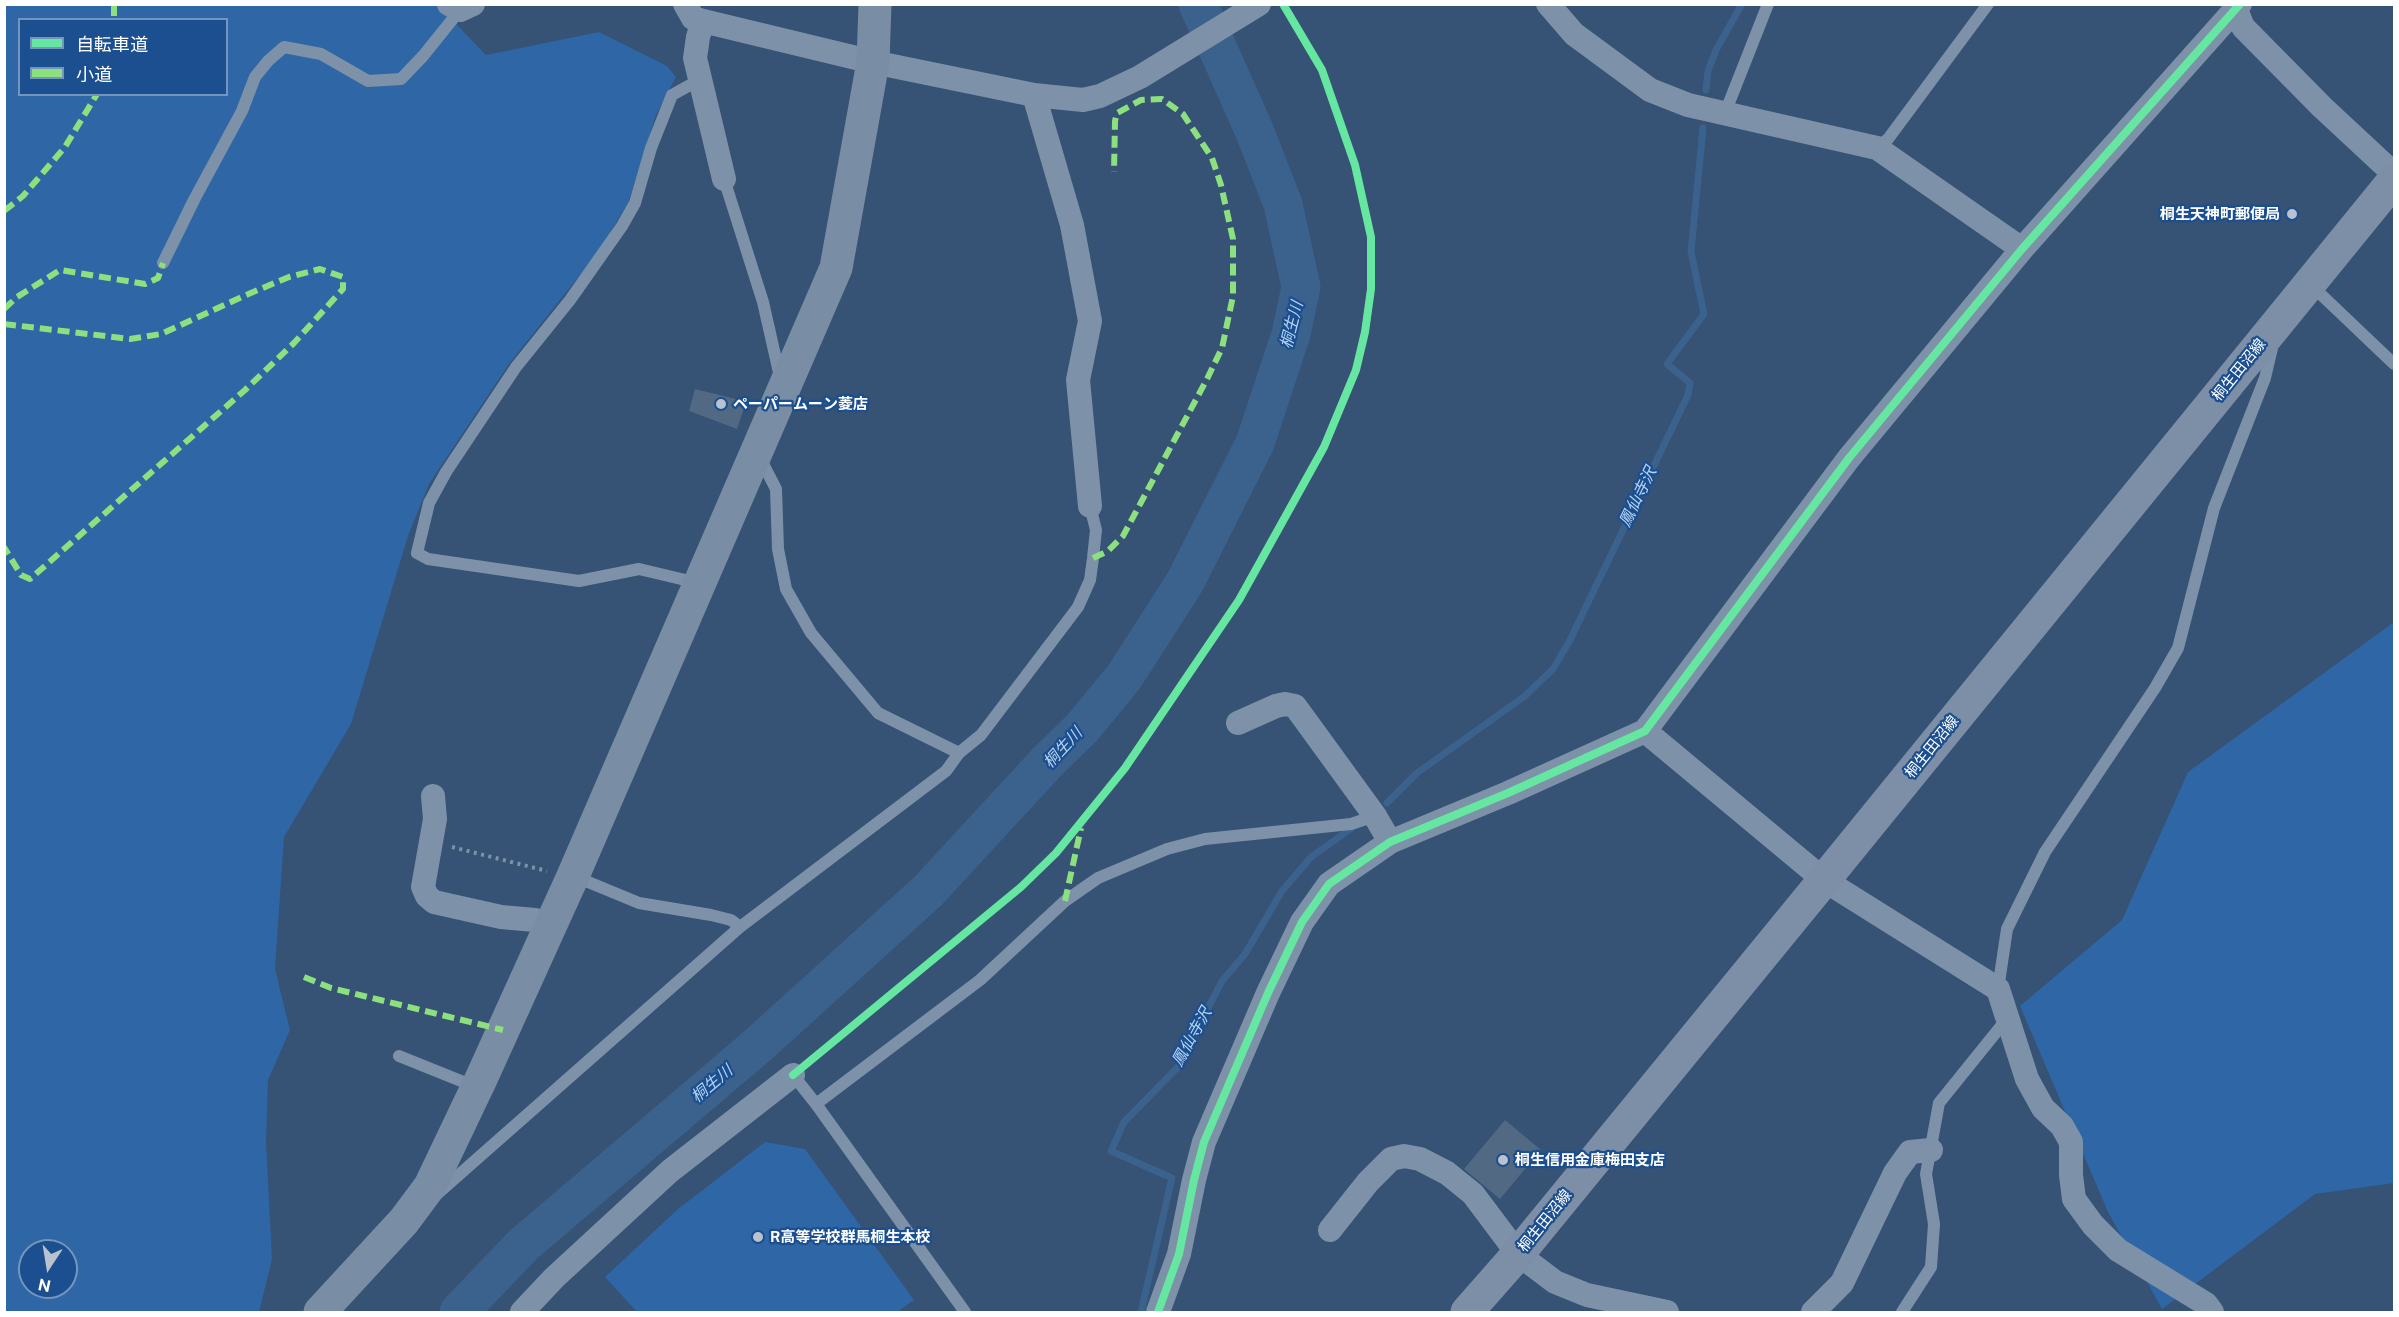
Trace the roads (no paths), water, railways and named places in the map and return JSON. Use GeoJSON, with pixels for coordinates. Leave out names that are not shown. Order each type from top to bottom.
{"type":"FeatureCollection","features":[{"type":"Feature","properties":{"kind":"main road","name":"桐生田沼線"},"geometry":{"type":"LineString","coordinates":[[1467,1312],[1518,1254],[2394,180]]}},
{"type":"Feature","properties":{"kind":"street"},"geometry":{"type":"LineString","coordinates":[[686,4],[693,18],[703,21],[873,62],[1034,95],[1083,100],[1108,93],[1150,72],[1259,4]]}},
{"type":"Feature","properties":{"kind":"street"},"geometry":{"type":"LineString","coordinates":[[320,1312],[404,1221],[430,1186],[550,926],[562,874],[700,583],[836,268],[873,62],[875,4]]}},
{"type":"Feature","properties":{"kind":"street"},"geometry":{"type":"LineString","coordinates":[[1548,4],[1574,34],[1650,90],[1688,105],[1877,148],[2022,249]]}},
{"type":"Feature","properties":{"kind":"street"},"geometry":{"type":"LineString","coordinates":[[2237,6],[2243,27],[2322,107],[2394,174]]}},
{"type":"Feature","properties":{"kind":"street"},"geometry":{"type":"LineString","coordinates":[[1158,1312],[1179,1254],[1204,1142],[1268,993],[1302,922],[1329,884],[1390,842],[1645,731],[1849,458],[2022,249],[2237,6]]}},
{"type":"Feature","properties":{"kind":"street"},"geometry":{"type":"LineString","coordinates":[[703,21],[695,58],[724,178]]}},
{"type":"Feature","properties":{"kind":"street"},"geometry":{"type":"LineString","coordinates":[[1034,95],[1072,225],[1090,321],[1078,380],[1090,506]]}},
{"type":"Feature","properties":{"kind":"street"},"geometry":{"type":"LineString","coordinates":[[1238,723],[1276,706],[1285,704],[1295,706],[1375,816],[1390,842]]}},
{"type":"Feature","properties":{"kind":"street"},"geometry":{"type":"LineString","coordinates":[[1645,731],[1824,880],[1998,989],[2006,1020],[2027,1079],[2043,1108],[2062,1125],[2071,1142],[2074,1199],[2093,1224],[2118,1250],[2205,1304],[2212,1312]]}},
{"type":"Feature","properties":{"kind":"street"},"geometry":{"type":"LineString","coordinates":[[433,796],[435,819],[423,887],[427,896],[434,902],[501,917],[535,920],[550,926]]}},
{"type":"Feature","properties":{"kind":"street"},"geometry":{"type":"LineString","coordinates":[[522,1312],[554,1278],[670,1171],[793,1075]]}},
{"type":"Feature","properties":{"kind":"street"},"geometry":{"type":"LineString","coordinates":[[1813,1312],[1842,1282],[1895,1173],[1910,1152],[1931,1150]]}},
{"type":"Feature","properties":{"kind":"street"},"geometry":{"type":"LineString","coordinates":[[1330,1230],[1391,1159],[1404,1156],[1420,1159],[1447,1173],[1473,1194],[1518,1254],[1555,1282],[1587,1295],[1667,1312]]}},
{"type":"Feature","properties":{"kind":"lane"},"geometry":{"type":"LineString","coordinates":[[1725,113],[1768,4]]}},
{"type":"Feature","properties":{"kind":"lane"},"geometry":{"type":"LineString","coordinates":[[1877,148],[1888,139],[1988,4]]}},
{"type":"Feature","properties":{"kind":"lane"},"geometry":{"type":"LineString","coordinates":[[163,263],[242,111],[255,77],[284,47],[321,54],[368,81],[400,79],[423,56],[461,6]]}},
{"type":"Feature","properties":{"kind":"lane"},"geometry":{"type":"LineString","coordinates":[[700,79],[672,95],[651,148],[635,203],[622,226],[570,300],[516,367],[446,472],[429,503],[417,553],[428,559],[579,581],[639,569],[700,583]]}},
{"type":"Feature","properties":{"kind":"lane"},"geometry":{"type":"LineString","coordinates":[[724,178],[763,302],[783,389]]}},
{"type":"Feature","properties":{"kind":"lane"},"geometry":{"type":"LineString","coordinates":[[2310,284],[2394,364]]}},
{"type":"Feature","properties":{"kind":"lane"},"geometry":{"type":"LineString","coordinates":[[1998,989],[2007,929],[2045,852],[2155,688],[2178,648],[2214,508],[2265,378],[2273,345],[2271,331]]}},
{"type":"Feature","properties":{"kind":"lane"},"geometry":{"type":"LineString","coordinates":[[756,450],[770,473],[776,489],[778,549],[786,589],[811,633],[878,712],[958,753]]}},
{"type":"Feature","properties":{"kind":"lane"},"geometry":{"type":"LineString","coordinates":[[404,1221],[448,1185],[740,927],[946,771],[958,753],[981,735],[1078,607],[1090,580],[1093,558],[1096,530],[1090,506]]}},
{"type":"Feature","properties":{"kind":"lane"},"geometry":{"type":"LineString","coordinates":[[816,1104],[980,980],[1065,901],[1098,878],[1167,849],[1205,839],[1351,824],[1375,816]]}},
{"type":"Feature","properties":{"kind":"lane"},"geometry":{"type":"LineString","coordinates":[[562,874],[639,903],[711,915],[730,920],[740,927]]}},
{"type":"Feature","properties":{"kind":"lane"},"geometry":{"type":"LineString","coordinates":[[1902,1312],[1931,1267],[1934,1224],[1926,1174],[1939,1103],[2006,1020]]}},
{"type":"Feature","properties":{"kind":"lane"},"geometry":{"type":"LineString","coordinates":[[399,1056],[477,1087]]}},
{"type":"Feature","properties":{"kind":"lane"},"geometry":{"type":"LineString","coordinates":[[793,1075],[965,1312]]}},
{"type":"Feature","properties":{"kind":"waterway","name":"桐生川"},"geometry":{"type":"LineString","coordinates":[[459,1312],[523,1245],[757,1046],[928,891],[1048,761],[1082,728],[1124,677],[1185,582],[1255,443],[1291,334],[1301,287],[1283,204],[1254,130],[1198,4]]}},
{"type":"Feature","properties":{"kind":"waterway","name":"鳳仙寺沢"},"geometry":{"type":"LineString","coordinates":[[1706,90],[1708,71],[1716,50],[1742,4]]}},
{"type":"Feature","properties":{"kind":"waterway","name":"鳳仙寺沢"},"geometry":{"type":"LineString","coordinates":[[1387,803],[1417,773],[1525,696],[1553,669],[1569,642],[1688,395],[1690,383],[1667,364],[1704,314],[1691,252],[1703,128]]}},
{"type":"Feature","properties":{"kind":"waterway","name":"鳳仙寺沢"},"geometry":{"type":"LineString","coordinates":[[1141,1312],[1172,1178],[1111,1151],[1124,1122],[1178,1067],[1222,981],[1245,954],[1282,891],[1311,857],[1356,825]]}},
{"type":"Feature","properties":{"kind":"place","name":"桐生天神町郵便局"},"geometry":{"type":"Point","coordinates":[2292,214]}},
{"type":"Feature","properties":{"kind":"place","name":"ペーパームーン菱店"},"geometry":{"type":"Point","coordinates":[721,404]}},
{"type":"Feature","properties":{"kind":"place","name":"桐生信用金庫梅田支店"},"geometry":{"type":"Point","coordinates":[1503,1160]}},
{"type":"Feature","properties":{"kind":"place","name":"R高等学校群馬桐生本校"},"geometry":{"type":"Point","coordinates":[758,1237]}}]}
